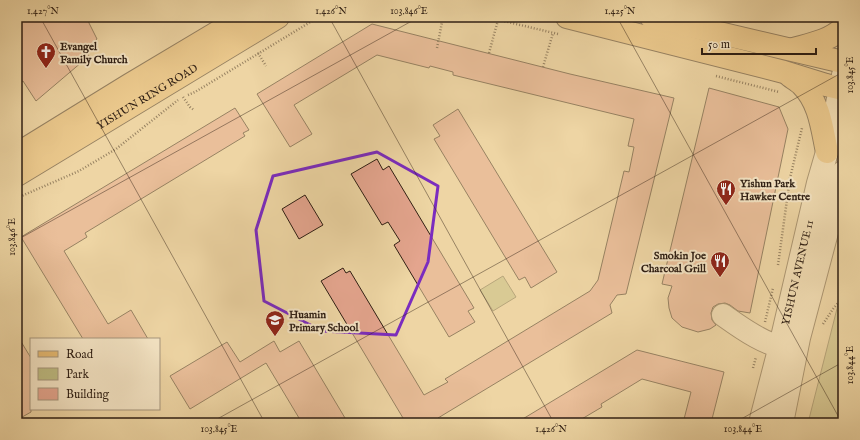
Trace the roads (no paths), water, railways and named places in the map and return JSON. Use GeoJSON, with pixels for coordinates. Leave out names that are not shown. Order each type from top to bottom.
{"type":"FeatureCollection","features":[{"type":"Feature","properties":{"kind":"main road","name":"YISHUN RING ROAD"},"geometry":{"type":"LineString","coordinates":[[17,175],[54,143],[129,85],[243,17]]}},
{"type":"Feature","properties":{"kind":"main road","name":"YISHUN RING ROAD"},"geometry":{"type":"LineString","coordinates":[[17,154],[54,143],[278,17]]}},
{"type":"Feature","properties":{"kind":"main road"},"geometry":{"type":"LineString","coordinates":[[651,17],[843,62]]}},
{"type":"Feature","properties":{"kind":"main road"},"geometry":{"type":"LineString","coordinates":[[560,25],[842,84]]}},
{"type":"Feature","properties":{"kind":"main road"},"geometry":{"type":"LineString","coordinates":[[792,50],[818,43],[843,28]]}},
{"type":"Feature","properties":{"kind":"main road"},"geometry":{"type":"LineString","coordinates":[[784,72],[802,85],[814,99],[819,114],[827,152]]}},
{"type":"Feature","properties":{"kind":"street","name":"YISHUN AVENUE 11"},"geometry":{"type":"LineString","coordinates":[[782,423],[769,337],[788,311],[842,84]]}},
{"type":"Feature","properties":{"kind":"street","name":"YISHUN AVENUE 11"},"geometry":{"type":"LineString","coordinates":[[760,423],[769,337],[842,174]]}},
{"type":"Feature","properties":{"kind":"street"},"geometry":{"type":"LineString","coordinates":[[818,183],[832,175],[842,174]]}},
{"type":"Feature","properties":{"kind":"street"},"geometry":{"type":"LineString","coordinates":[[723,315],[769,337]]}},
{"type":"Feature","properties":{"kind":"place","name":"Evangel Family Church"},"geometry":{"type":"Point","coordinates":[46,69]}},
{"type":"Feature","properties":{"kind":"place","name":"Yishun Park Hawker Centre"},"geometry":{"type":"Point","coordinates":[726,206]}},
{"type":"Feature","properties":{"kind":"place","name":"Smokin Joe Charcoal Grill"},"geometry":{"type":"Point","coordinates":[720,278]}},
{"type":"Feature","properties":{"kind":"place","name":"Huamin Primary School"},"geometry":{"type":"Point","coordinates":[275,337]}}]}
